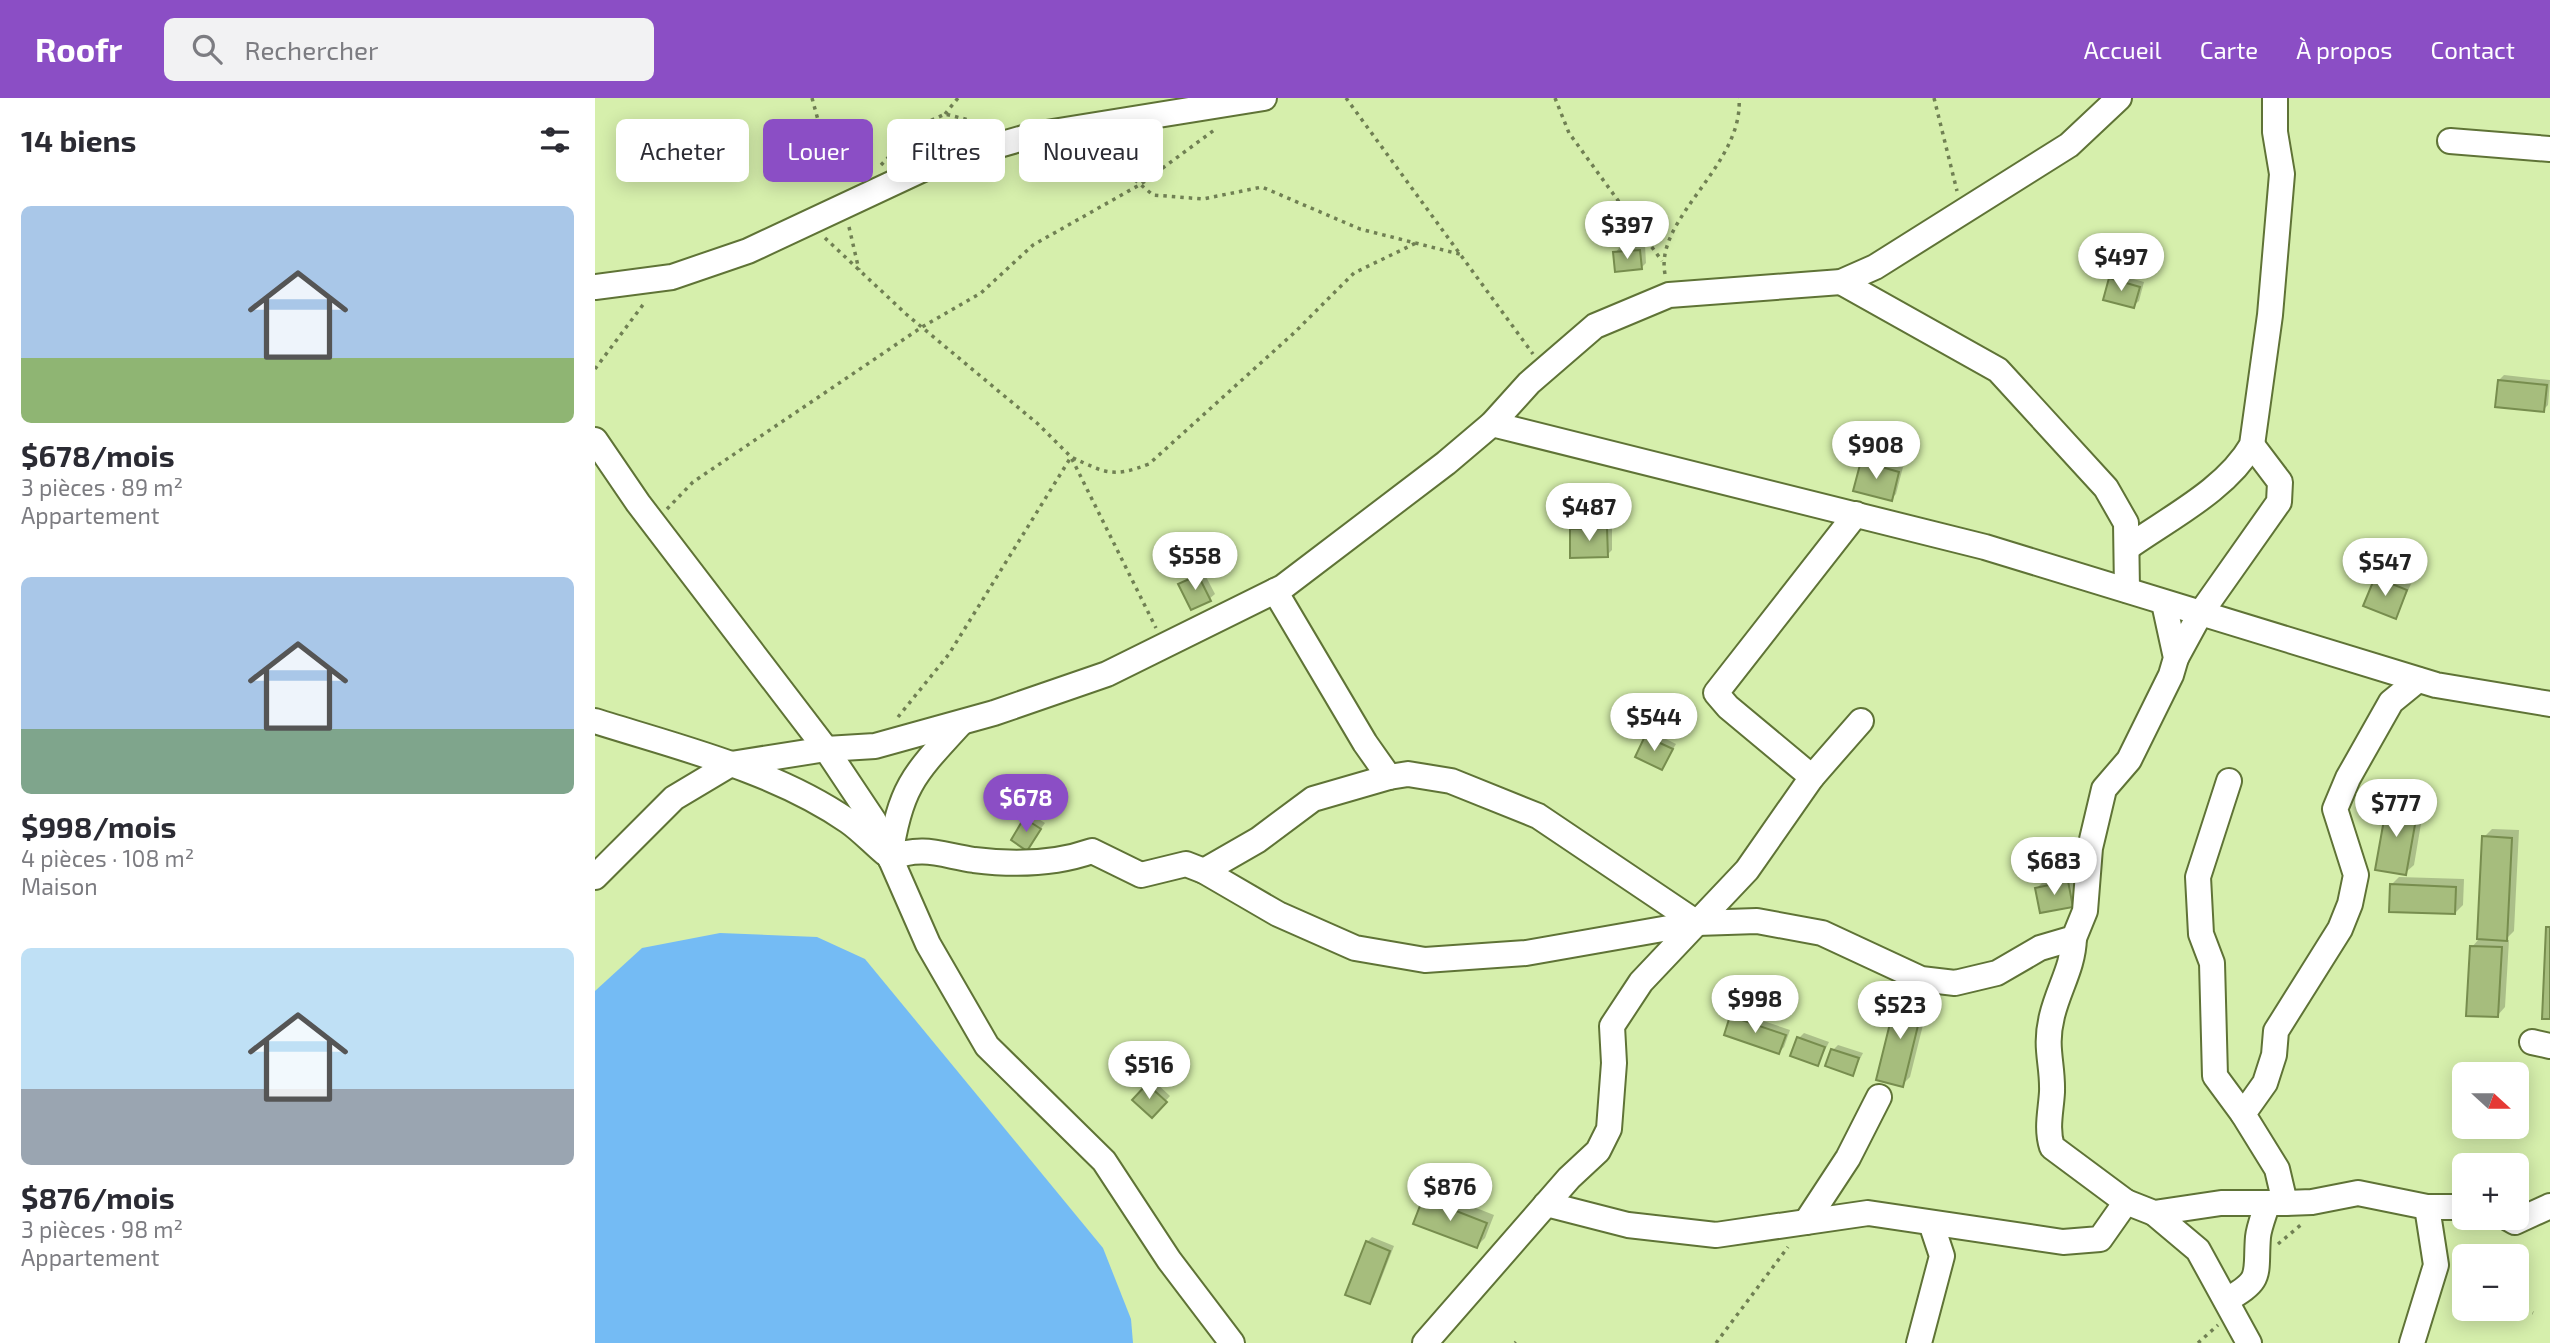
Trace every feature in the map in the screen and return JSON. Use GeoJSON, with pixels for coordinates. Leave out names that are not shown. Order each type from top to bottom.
{"type":"FeatureCollection","features":[{"type":"Feature","properties":{"kind":"street"},"geometry":{"type":"LineString","coordinates":[[595,286],[663,278],[748,251],[936,163],[1034,135],[1264,98]]}},
{"type":"Feature","properties":{"kind":"street"},"geometry":{"type":"LineString","coordinates":[[595,877],[674,798],[731,764],[826,749],[875,746],[962,722],[1107,674],[1275,591],[1446,463],[1492,424],[1545,370],[1595,326],[1669,295],[1841,282],[1875,267],[2069,145],[2119,98]]}},
{"type":"Feature","properties":{"kind":"street"},"geometry":{"type":"LineString","coordinates":[[2127,548],[2210,490],[2241,463],[2252,445],[2270,315],[2282,174],[2275,132],[2275,98]]}},
{"type":"Feature","properties":{"kind":"street"},"geometry":{"type":"LineString","coordinates":[[2450,141],[2550,149]]}},
{"type":"Feature","properties":{"kind":"street"},"geometry":{"type":"LineString","coordinates":[[1841,282],[1999,370],[2106,488],[2126,523],[2127,590]]}},
{"type":"Feature","properties":{"kind":"street"},"geometry":{"type":"LineString","coordinates":[[1492,424],[1985,547],[2418,680],[2550,704]]}},
{"type":"Feature","properties":{"kind":"street"},"geometry":{"type":"LineString","coordinates":[[595,440],[654,524],[826,749],[874,821],[928,944],[987,1046],[1104,1161],[1169,1260],[1232,1343]]}},
{"type":"Feature","properties":{"kind":"street"},"geometry":{"type":"LineString","coordinates":[[2249,1343],[2198,1250],[2154,1213],[2126,1202],[2052,1147],[2048,1134],[2052,1089],[2046,1044],[2052,1014],[2074,961],[2074,938],[2085,911],[2090,848],[2104,789],[2129,760],[2171,675],[2176,658],[2200,614],[2279,502],[2280,482],[2252,445]]}},
{"type":"Feature","properties":{"kind":"street"},"geometry":{"type":"LineString","coordinates":[[1812,777],[1728,707],[1716,693],[1856,514]]}},
{"type":"Feature","properties":{"kind":"street"},"geometry":{"type":"LineString","coordinates":[[1275,591],[1365,743],[1389,776]]}},
{"type":"Feature","properties":{"kind":"street"},"geometry":{"type":"LineString","coordinates":[[2164,603],[2176,658]]}},
{"type":"Feature","properties":{"kind":"street"},"geometry":{"type":"LineString","coordinates":[[2243,1114],[2265,1083],[2276,1031],[2340,929],[2350,904],[2356,875],[2335,809],[2354,766],[2391,702],[2418,680]]}},
{"type":"Feature","properties":{"kind":"street"},"geometry":{"type":"LineString","coordinates":[[595,721],[731,764],[796,792],[849,822],[890,858]]}},
{"type":"Feature","properties":{"kind":"street"},"geometry":{"type":"LineString","coordinates":[[1425,1343],[1546,1205],[1598,1151],[1609,1129],[1614,1063],[1612,1026],[1641,982],[1747,870],[1812,777],[1861,721]]}},
{"type":"Feature","properties":{"kind":"street"},"geometry":{"type":"LineString","coordinates":[[890,858],[896,814],[916,772],[962,722]]}},
{"type":"Feature","properties":{"kind":"street"},"geometry":{"type":"LineString","coordinates":[[1204,871],[1258,839],[1313,799],[1389,776],[1408,775],[1451,781],[1538,816],[1697,923]]}},
{"type":"Feature","properties":{"kind":"street"},"geometry":{"type":"LineString","coordinates":[[2226,1300],[2245,1290],[2259,1271],[2258,1236],[2276,1204],[2277,1169],[2243,1114],[2215,1076],[2212,963],[2201,934],[2198,877],[2229,781]]}},
{"type":"Feature","properties":{"kind":"street"},"geometry":{"type":"LineString","coordinates":[[890,858],[911,850],[1009,863],[1073,858],[1092,851],[1141,875],[1186,864],[1204,871],[1278,914],[1355,948],[1425,960],[1526,953],[1697,923],[1757,921],[1822,933],[1921,979],[1955,983],[1997,973],[2041,948],[2074,938]]}},
{"type":"Feature","properties":{"kind":"street"},"geometry":{"type":"LineString","coordinates":[[1806,1222],[1848,1158],[1879,1097]]}},
{"type":"Feature","properties":{"kind":"street"},"geometry":{"type":"LineString","coordinates":[[2154,1213],[2221,1203],[2312,1202],[2358,1193],[2427,1207],[2452,1207]]}},
{"type":"Feature","properties":{"kind":"street"},"geometry":{"type":"LineString","coordinates":[[1546,1205],[1629,1225],[1716,1235],[1868,1213],[2063,1242],[2100,1239],[2126,1202]]}},
{"type":"Feature","properties":{"kind":"street"},"geometry":{"type":"LineString","coordinates":[[2529,1218],[2550,1206]]}},
{"type":"Feature","properties":{"kind":"street"},"geometry":{"type":"LineString","coordinates":[[2412,1343],[2436,1265],[2427,1207]]}},
{"type":"Feature","properties":{"kind":"street"},"geometry":{"type":"LineString","coordinates":[[1919,1343],[1942,1256],[1931,1223]]}},
{"type":"Feature","properties":{"kind":"path"},"geometry":{"type":"LineString","coordinates":[[944,114],[958,98]]}},
{"type":"Feature","properties":{"kind":"path"},"geometry":{"type":"LineString","coordinates":[[1346,98],[1545,370]]}},
{"type":"Feature","properties":{"kind":"path"},"geometry":{"type":"LineString","coordinates":[[1555,98],[1569,133],[1662,261],[1669,295]]}},
{"type":"Feature","properties":{"kind":"path"},"geometry":{"type":"LineString","coordinates":[[1662,261],[1675,227],[1719,166],[1741,117],[1739,98]]}},
{"type":"Feature","properties":{"kind":"path"},"geometry":{"type":"LineString","coordinates":[[1934,98],[1963,213]]}},
{"type":"Feature","properties":{"kind":"path"},"geometry":{"type":"LineString","coordinates":[[654,524],[693,482],[922,327],[981,293],[1033,245],[1141,184],[1224,122]]}},
{"type":"Feature","properties":{"kind":"path"},"geometry":{"type":"LineString","coordinates":[[1138,182],[1153,195],[1203,199],[1262,187],[1360,229],[1462,255]]}},
{"type":"Feature","properties":{"kind":"path"},"geometry":{"type":"LineString","coordinates":[[809,222],[922,327],[1038,424],[1071,457],[1165,646]]}},
{"type":"Feature","properties":{"kind":"path"},"geometry":{"type":"LineString","coordinates":[[1071,457],[1101,471],[1122,474],[1149,464],[1295,332],[1354,273],[1416,243]]}},
{"type":"Feature","properties":{"kind":"path"},"geometry":{"type":"LineString","coordinates":[[595,369],[663,278]]}},
{"type":"Feature","properties":{"kind":"path"},"geometry":{"type":"LineString","coordinates":[[875,746],[949,654],[1071,457]]}},
{"type":"Feature","properties":{"kind":"path"},"geometry":{"type":"LineString","coordinates":[[2259,1271],[2278,1244],[2306,1221]]}},
{"type":"Feature","properties":{"kind":"path"},"geometry":{"type":"LineString","coordinates":[[1716,1343],[1806,1222]]}},
{"type":"Feature","properties":{"kind":"path"},"geometry":{"type":"LineString","coordinates":[[2529,1311],[2533,1313]]}},
{"type":"Feature","properties":{"kind":"water"},"geometry":{"type":"Polygon","coordinates":[[[720,933],[817,937],[865,959],[1103,1248],[1131,1319],[1133,1343],[595,1343],[595,991],[642,948],[720,933]]]}},
{"type":"Feature","properties":{"kind":"building"},"geometry":{"type":"Polygon","coordinates":[[[1640,250],[1642,269],[1615,272],[1613,252],[1640,250]]]}},
{"type":"Feature","properties":{"kind":"building"},"geometry":{"type":"Polygon","coordinates":[[[2109,278],[2140,287],[2134,308],[2103,300],[2109,278]]]}},
{"type":"Feature","properties":{"kind":"building"},"geometry":{"type":"Polygon","coordinates":[[[2498,380],[2547,385],[2544,412],[2495,407],[2498,380]]]}},
{"type":"Feature","properties":{"kind":"building"},"geometry":{"type":"Polygon","coordinates":[[[1861,461],[1899,472],[1892,501],[1853,491],[1861,461]]]}},
{"type":"Feature","properties":{"kind":"building"},"geometry":{"type":"Polygon","coordinates":[[[1607,528],[1608,557],[1570,558],[1570,529],[1607,528]]]}},
{"type":"Feature","properties":{"kind":"building"},"geometry":{"type":"Polygon","coordinates":[[[1198,575],[1211,601],[1191,610],[1178,584],[1198,575]]]}},
{"type":"Feature","properties":{"kind":"building"},"geometry":{"type":"Polygon","coordinates":[[[2375,577],[2407,590],[2396,619],[2363,606],[2375,577]]]}},
{"type":"Feature","properties":{"kind":"building"},"geometry":{"type":"Polygon","coordinates":[[[1645,736],[1673,749],[1662,770],[1635,757],[1645,736]]]}},
{"type":"Feature","properties":{"kind":"building"},"geometry":{"type":"Polygon","coordinates":[[[2387,803],[2418,808],[2406,875],[2375,870],[2387,803]]]}},
{"type":"Feature","properties":{"kind":"building"},"geometry":{"type":"Polygon","coordinates":[[[1024,818],[1041,829],[1027,851],[1011,840],[1024,818]]]}},
{"type":"Feature","properties":{"kind":"building"},"geometry":{"type":"Polygon","coordinates":[[[2482,836],[2512,838],[2507,941],[2477,939],[2482,836]]]}},
{"type":"Feature","properties":{"kind":"building"},"geometry":{"type":"Polygon","coordinates":[[[2068,881],[2073,907],[2040,913],[2035,888],[2068,881]]]}},
{"type":"Feature","properties":{"kind":"building"},"geometry":{"type":"Polygon","coordinates":[[[2390,884],[2456,887],[2455,914],[2389,912],[2390,884]]]}},
{"type":"Feature","properties":{"kind":"building"},"geometry":{"type":"Polygon","coordinates":[[[2546,927],[2550,927],[2550,1019],[2542,1019],[2546,927]]]}},
{"type":"Feature","properties":{"kind":"building"},"geometry":{"type":"Polygon","coordinates":[[[2470,946],[2502,947],[2498,1017],[2466,1016],[2470,946]]]}},
{"type":"Feature","properties":{"kind":"building"},"geometry":{"type":"Polygon","coordinates":[[[1897,995],[1924,1001],[1903,1087],[1876,1080],[1897,995]]]}},
{"type":"Feature","properties":{"kind":"building"},"geometry":{"type":"Polygon","coordinates":[[[1730,1016],[1786,1035],[1779,1054],[1724,1035],[1730,1016]]]}},
{"type":"Feature","properties":{"kind":"building"},"geometry":{"type":"Polygon","coordinates":[[[1797,1037],[1825,1047],[1818,1066],[1790,1056],[1797,1037]]]}},
{"type":"Feature","properties":{"kind":"building"},"geometry":{"type":"Polygon","coordinates":[[[1831,1049],[1859,1058],[1853,1076],[1825,1066],[1831,1049]]]}},
{"type":"Feature","properties":{"kind":"building"},"geometry":{"type":"Polygon","coordinates":[[[1147,1084],[1167,1102],[1152,1118],[1132,1100],[1147,1084]]]}},
{"type":"Feature","properties":{"kind":"building"},"geometry":{"type":"Polygon","coordinates":[[[1423,1198],[1487,1223],[1477,1248],[1413,1224],[1423,1198]]]}},
{"type":"Feature","properties":{"kind":"building"},"geometry":{"type":"Polygon","coordinates":[[[1366,1241],[1390,1251],[1370,1304],[1345,1295],[1366,1241]]]}}]}
